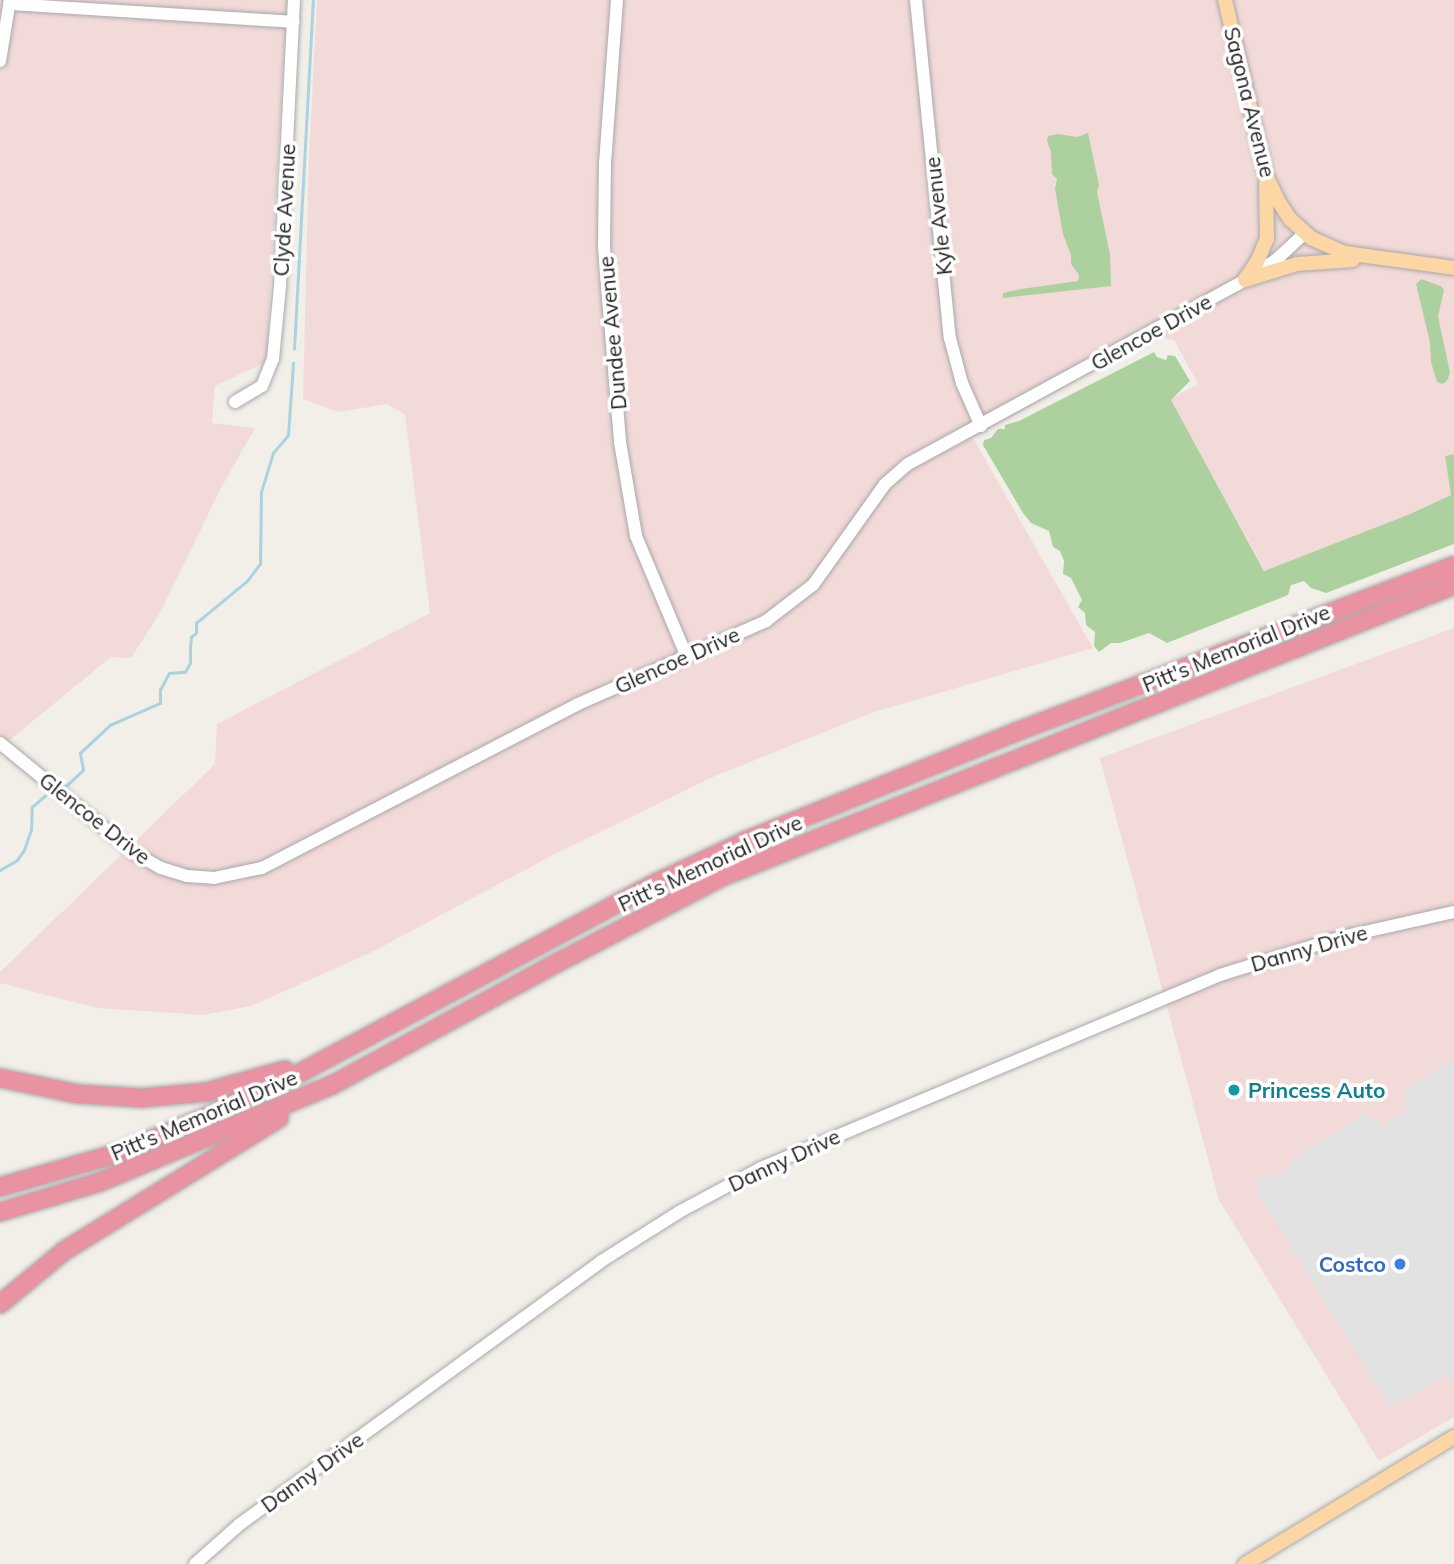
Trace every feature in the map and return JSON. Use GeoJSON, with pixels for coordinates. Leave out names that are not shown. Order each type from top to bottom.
{"type":"FeatureCollection","features":[{"type":"Feature","properties":{"kind":"highway","name":"Pitt's Memorial Drive"},"geometry":{"type":"LineString","coordinates":[[0,1187],[121,1152],[281,1083],[657,882],[745,841],[1055,717],[1454,566]]}},
{"type":"Feature","properties":{"kind":"highway","name":"Pitt's Memorial Drive"},"geometry":{"type":"LineString","coordinates":[[0,1212],[100,1182],[332,1085],[561,961],[724,877],[1454,585]]}},
{"type":"Feature","properties":{"kind":"highway"},"geometry":{"type":"LineString","coordinates":[[0,1078],[78,1094],[142,1098],[207,1093],[273,1075],[354,1044]]}},
{"type":"Feature","properties":{"kind":"highway"},"geometry":{"type":"LineString","coordinates":[[0,1304],[64,1251],[332,1085]]}},
{"type":"Feature","properties":{"kind":"main road","name":"Sagona Avenue"},"geometry":{"type":"LineString","coordinates":[[1225,0],[1266,175],[1281,206],[1305,233],[1338,251],[1371,258]]}},
{"type":"Feature","properties":{"kind":"main road"},"geometry":{"type":"LineString","coordinates":[[1245,280],[1267,239],[1266,175]]}},
{"type":"Feature","properties":{"kind":"main road"},"geometry":{"type":"LineString","coordinates":[[1245,280],[1304,263],[1371,258],[1454,268]]}},
{"type":"Feature","properties":{"kind":"main road"},"geometry":{"type":"LineString","coordinates":[[1245,1564],[1454,1437]]}},
{"type":"Feature","properties":{"kind":"street","name":"Clyde Avenue"},"geometry":{"type":"LineString","coordinates":[[235,402],[262,386],[272,365],[280,286],[294,0]]}},
{"type":"Feature","properties":{"kind":"street","name":"Dundee Avenue"},"geometry":{"type":"LineString","coordinates":[[617,0],[605,162],[604,247],[620,443],[636,536],[687,655]]}},
{"type":"Feature","properties":{"kind":"street","name":"Kyle Avenue"},"geometry":{"type":"LineString","coordinates":[[916,0],[950,338],[962,383],[981,426]]}},
{"type":"Feature","properties":{"kind":"street"},"geometry":{"type":"LineString","coordinates":[[0,61],[9,2],[293,22]]}},
{"type":"Feature","properties":{"kind":"street","name":"Glencoe Drive"},"geometry":{"type":"LineString","coordinates":[[0,743],[145,860],[187,876],[234,876],[277,860],[567,709],[766,621],[804,594],[895,474],[929,452],[1245,280],[1276,260],[1305,233]]}},
{"type":"Feature","properties":{"kind":"street","name":"Danny Drive"},"geometry":{"type":"LineString","coordinates":[[195,1564],[240,1524],[600,1262],[679,1212],[761,1168],[1220,975],[1342,937],[1454,912]]}},
{"type":"Feature","properties":{"kind":"shaded area"},"geometry":{"type":"Polygon","coordinates":[[[0,0],[287,0],[266,362],[215,386],[212,423],[255,428],[221,488],[160,613],[131,658],[111,657],[0,748],[0,0]]]}},
{"type":"Feature","properties":{"kind":"shaded area"},"geometry":{"type":"Polygon","coordinates":[[[317,0],[1454,0],[1454,454],[1445,456],[1452,495],[1265,571],[1170,399],[1198,384],[1174,340],[1155,337],[973,438],[1093,648],[874,712],[713,777],[553,855],[374,951],[251,1006],[203,1015],[97,1008],[0,983],[0,972],[215,764],[217,724],[430,613],[405,414],[387,404],[338,412],[303,399],[309,156],[317,0]]]}},
{"type":"Feature","properties":{"kind":"shaded area"},"geometry":{"type":"Polygon","coordinates":[[[1454,628],[1454,1417],[1379,1461],[1219,1200],[1100,758],[1454,628]]]}},
{"type":"Feature","properties":{"kind":"shaded area"},"geometry":{"type":"Polygon","coordinates":[[[1454,1059],[1454,1379],[1451,1381],[1447,1375],[1390,1407],[1255,1190],[1258,1188],[1254,1182],[1267,1174],[1271,1180],[1292,1166],[1289,1161],[1367,1112],[1372,1120],[1377,1116],[1381,1122],[1376,1125],[1378,1128],[1408,1109],[1403,1101],[1409,1097],[1404,1090],[1454,1059]]]}},
{"type":"Feature","properties":{"kind":"green space"},"geometry":{"type":"Polygon","coordinates":[[[1088,133],[1110,254],[1111,286],[1003,298],[1003,293],[1078,281],[1079,275],[1071,264],[1071,255],[1063,234],[1055,189],[1057,179],[1052,174],[1051,152],[1047,141],[1048,136],[1058,134],[1077,137],[1088,133]]]}},
{"type":"Feature","properties":{"kind":"green space"},"geometry":{"type":"Polygon","coordinates":[[[1421,279],[1441,286],[1444,290],[1438,316],[1450,373],[1447,381],[1442,384],[1437,382],[1431,362],[1430,342],[1416,284],[1421,279]]]}},
{"type":"Feature","properties":{"kind":"green space"},"geometry":{"type":"Polygon","coordinates":[[[1154,352],[1157,357],[1166,360],[1168,355],[1175,356],[1190,381],[1171,400],[1264,571],[1410,514],[1451,495],[1445,456],[1454,454],[1454,544],[1326,593],[1311,588],[1304,581],[1291,585],[1288,595],[1167,643],[1149,633],[1120,643],[1111,643],[1099,652],[1094,646],[1095,632],[1086,625],[1085,613],[1078,607],[1082,600],[1071,578],[1063,574],[1064,561],[1060,551],[1053,547],[1049,531],[1031,523],[1023,513],[983,445],[984,440],[991,438],[998,429],[1005,429],[1005,425],[1019,421],[1154,352]]]}},
{"type":"Feature","properties":{"kind":"waterway"},"geometry":{"type":"LineString","coordinates":[[294,349],[313,0]]}},
{"type":"Feature","properties":{"kind":"waterway"},"geometry":{"type":"LineString","coordinates":[[66,786],[83,770],[80,753],[110,725],[160,703],[160,690],[169,673],[185,672],[190,663],[191,637],[196,633],[196,623],[247,581],[260,564],[261,492],[273,453],[288,435],[293,363]]}},
{"type":"Feature","properties":{"kind":"waterway"},"geometry":{"type":"LineString","coordinates":[[0,870],[17,860],[24,850],[31,830],[32,807],[46,795]]}},
{"type":"Feature","properties":{"kind":"place","name":"Princess Auto"},"geometry":{"type":"Point","coordinates":[1234,1090]}},
{"type":"Feature","properties":{"kind":"place","name":"Costco"},"geometry":{"type":"Point","coordinates":[1400,1264]}}]}
